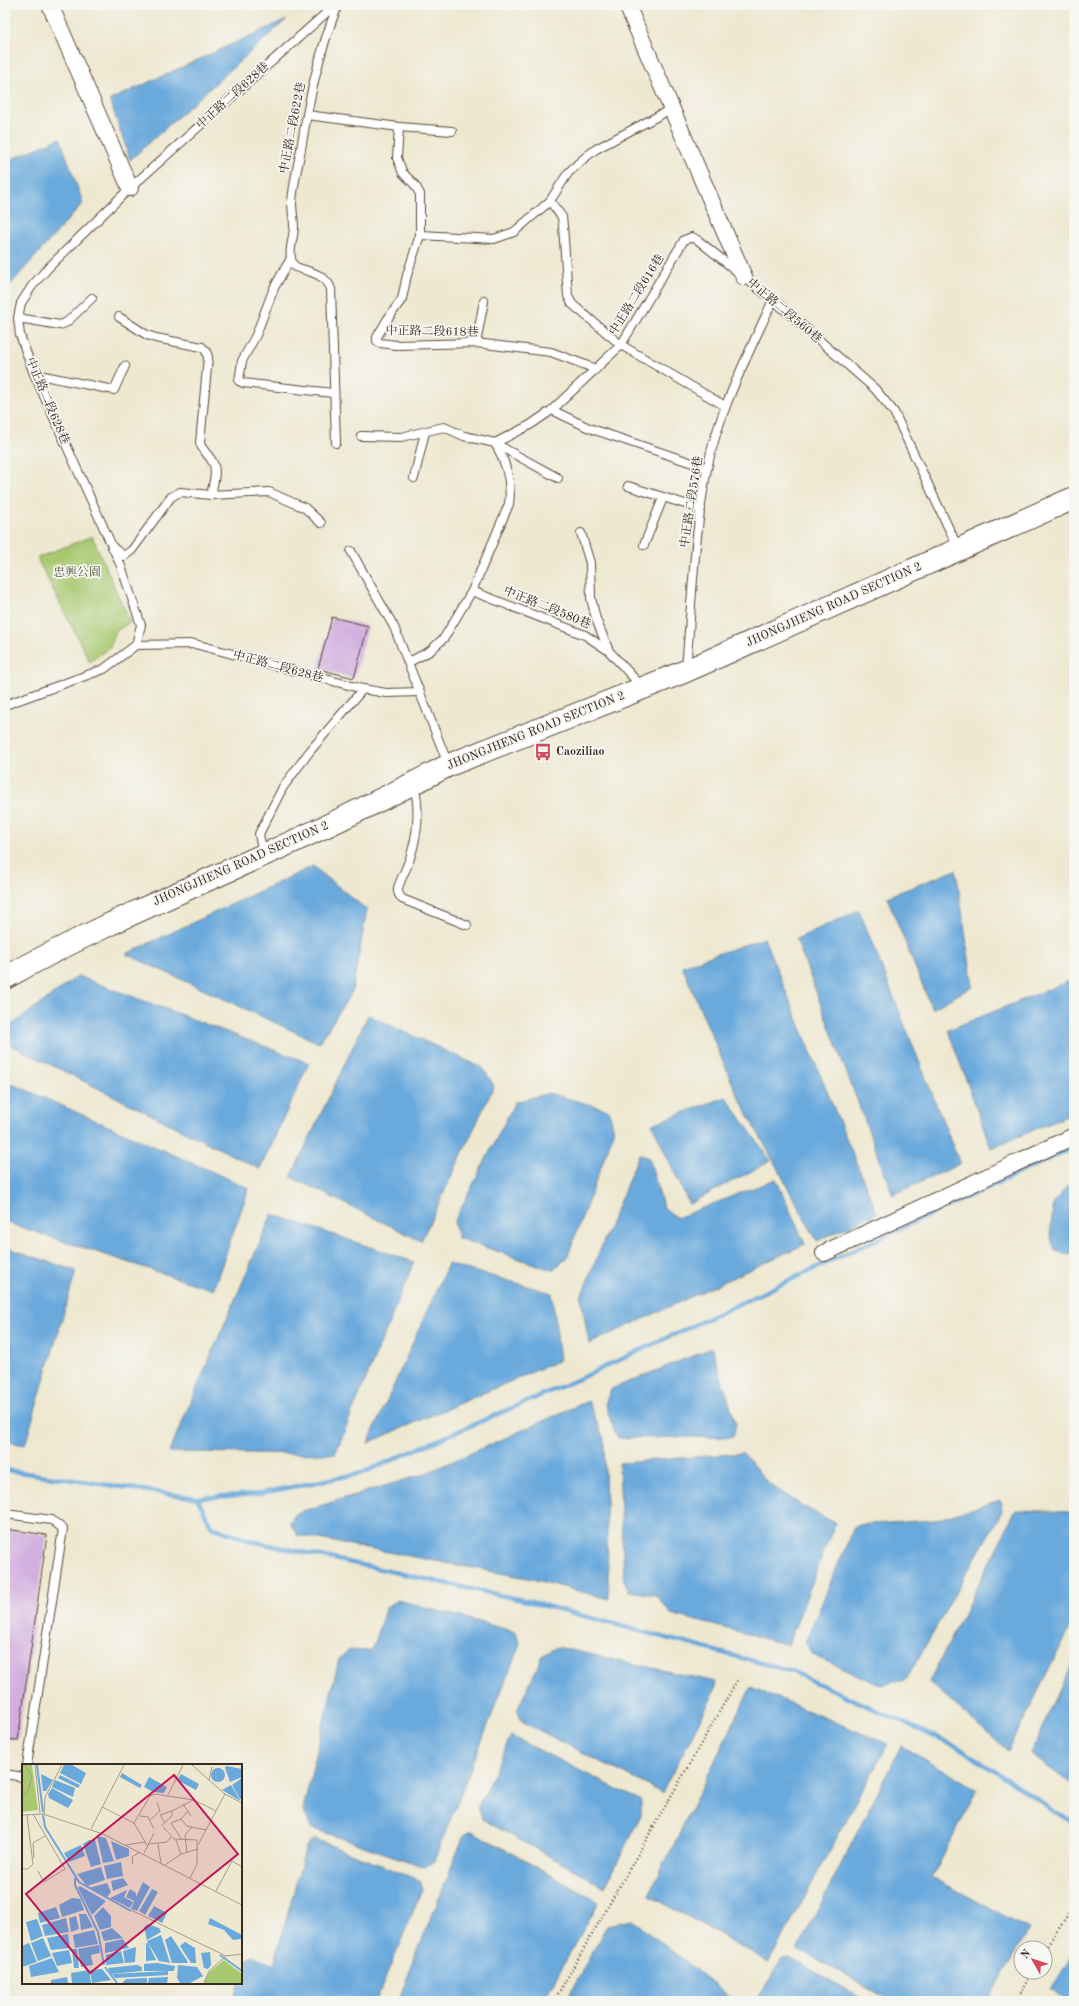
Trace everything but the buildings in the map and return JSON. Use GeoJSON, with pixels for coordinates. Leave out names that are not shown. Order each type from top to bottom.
{"type":"FeatureCollection","features":[{"type":"Feature","properties":{"kind":"main road","name":"JHONGJHENG ROAD SECTION 2"},"geometry":{"type":"LineString","coordinates":[[5,978],[125,916],[263,855],[414,784],[449,765],[686,671],[1074,498]]}},
{"type":"Feature","properties":{"kind":"street"},"geometry":{"type":"LineString","coordinates":[[50,5],[130,188]]}},
{"type":"Feature","properties":{"kind":"street","name":"中正路二段560巷"},"geometry":{"type":"LineString","coordinates":[[627,5],[744,277]]}},
{"type":"Feature","properties":{"kind":"street"},"geometry":{"type":"LineString","coordinates":[[824,1253],[1074,1136]]}},
{"type":"Feature","properties":{"kind":"lane","name":"中正路二段628巷"},"geometry":{"type":"LineString","coordinates":[[337,5],[130,188],[32,286],[21,303],[18,318],[20,335],[34,374],[110,545],[121,566],[141,625],[136,645],[195,644],[363,689],[386,693],[420,692]]}},
{"type":"Feature","properties":{"kind":"lane","name":"中正路二段622巷"},"geometry":{"type":"LineString","coordinates":[[333,393],[243,383],[239,381],[242,361],[256,335],[274,288],[290,258],[294,227],[292,202],[306,115],[319,58],[337,5]]}},
{"type":"Feature","properties":{"kind":"lane"},"geometry":{"type":"LineString","coordinates":[[420,235],[494,240],[514,232],[550,201],[568,173],[596,149],[672,109]]}},
{"type":"Feature","properties":{"kind":"lane"},"geometry":{"type":"LineString","coordinates":[[306,115],[399,127],[452,131]]}},
{"type":"Feature","properties":{"kind":"lane","name":"中正路二段618巷"},"geometry":{"type":"LineString","coordinates":[[399,127],[397,158],[403,173],[415,185],[420,194],[420,235],[407,275],[402,299],[384,326],[377,341],[380,343],[396,345],[476,343],[551,352],[596,369]]}},
{"type":"Feature","properties":{"kind":"lane"},"geometry":{"type":"LineString","coordinates":[[550,201],[562,217],[568,296],[572,304],[587,319],[621,345],[725,406]]}},
{"type":"Feature","properties":{"kind":"lane","name":"中正路二段616巷"},"geometry":{"type":"LineString","coordinates":[[495,443],[530,425],[552,410],[621,345],[670,266],[684,240],[692,237],[699,241],[744,277]]}},
{"type":"Feature","properties":{"kind":"lane"},"geometry":{"type":"LineString","coordinates":[[290,258],[292,264],[296,267],[324,278],[329,282],[336,443]]}},
{"type":"Feature","properties":{"kind":"lane","name":"中正路二段560巷"},"geometry":{"type":"LineString","coordinates":[[744,277],[773,300],[875,389],[886,401],[894,412],[958,550]]}},
{"type":"Feature","properties":{"kind":"lane"},"geometry":{"type":"LineString","coordinates":[[18,318],[60,325],[67,322],[92,298]]}},
{"type":"Feature","properties":{"kind":"lane","name":"中正路二段576巷"},"geometry":{"type":"LineString","coordinates":[[686,671],[701,509],[707,468],[725,406],[773,300]]}},
{"type":"Feature","properties":{"kind":"lane"},"geometry":{"type":"LineString","coordinates":[[476,343],[484,301]]}},
{"type":"Feature","properties":{"kind":"lane"},"geometry":{"type":"LineString","coordinates":[[119,317],[147,335],[202,347],[206,351],[208,357],[200,443],[202,450],[215,466],[211,495]]}},
{"type":"Feature","properties":{"kind":"lane"},"geometry":{"type":"LineString","coordinates":[[34,374],[114,390],[125,366]]}},
{"type":"Feature","properties":{"kind":"lane"},"geometry":{"type":"LineString","coordinates":[[552,410],[588,428],[707,468]]}},
{"type":"Feature","properties":{"kind":"lane"},"geometry":{"type":"LineString","coordinates":[[361,436],[401,437],[444,427],[464,436],[495,443],[558,478]]}},
{"type":"Feature","properties":{"kind":"lane"},"geometry":{"type":"LineString","coordinates":[[414,478],[425,432]]}},
{"type":"Feature","properties":{"kind":"lane"},"geometry":{"type":"LineString","coordinates":[[409,662],[439,644],[472,591],[509,504],[510,496],[506,465],[495,443]]}},
{"type":"Feature","properties":{"kind":"lane"},"geometry":{"type":"LineString","coordinates":[[628,486],[701,509]]}},
{"type":"Feature","properties":{"kind":"lane"},"geometry":{"type":"LineString","coordinates":[[110,545],[124,556],[132,550],[175,494],[180,492],[211,495],[262,491],[275,494],[305,508],[321,523]]}},
{"type":"Feature","properties":{"kind":"lane"},"geometry":{"type":"LineString","coordinates":[[644,545],[663,498]]}},
{"type":"Feature","properties":{"kind":"lane"},"geometry":{"type":"LineString","coordinates":[[581,533],[590,563],[591,598],[596,619],[609,652]]}},
{"type":"Feature","properties":{"kind":"lane"},"geometry":{"type":"LineString","coordinates":[[351,551],[394,627],[449,765]]}},
{"type":"Feature","properties":{"kind":"lane","name":"中正路二段580巷"},"geometry":{"type":"LineString","coordinates":[[472,591],[585,634],[609,652],[643,688]]}},
{"type":"Feature","properties":{"kind":"lane"},"geometry":{"type":"LineString","coordinates":[[5,705],[104,669],[136,645]]}},
{"type":"Feature","properties":{"kind":"lane"},"geometry":{"type":"LineString","coordinates":[[263,855],[259,834],[283,787],[310,751],[363,689]]}},
{"type":"Feature","properties":{"kind":"lane"},"geometry":{"type":"LineString","coordinates":[[414,784],[418,803],[417,829],[410,859],[398,889],[399,894],[402,899],[467,925]]}},
{"type":"Feature","properties":{"kind":"lane"},"geometry":{"type":"LineString","coordinates":[[5,1514],[52,1520],[62,1529],[27,1764]]}},
{"type":"Feature","properties":{"kind":"lane"},"geometry":{"type":"LineString","coordinates":[[5,1774],[22,1777]]}},
{"type":"Feature","properties":{"kind":"path"},"geometry":{"type":"LineString","coordinates":[[554,2001],[738,1679]]}},
{"type":"Feature","properties":{"kind":"path"},"geometry":{"type":"LineString","coordinates":[[1049,1940],[1074,1907]]}},
{"type":"Feature","properties":{"kind":"path"},"geometry":{"type":"LineString","coordinates":[[1016,2001],[1028,1980]]}},
{"type":"Feature","properties":{"kind":"green space","name":"忠興公園"},"geometry":{"type":"Polygon","coordinates":[[[92,536],[130,622],[116,631],[110,647],[90,662],[37,558],[92,536]]]}},
{"type":"Feature","properties":{"kind":"water"},"geometry":{"type":"Polygon","coordinates":[[[287,19],[130,160],[110,100],[287,19]]]}},
{"type":"Feature","properties":{"kind":"water"},"geometry":{"type":"Polygon","coordinates":[[[60,138],[83,203],[9,286],[5,287],[5,162],[60,138]]]}},
{"type":"Feature","properties":{"kind":"water"},"geometry":{"type":"Polygon","coordinates":[[[313,866],[367,910],[352,992],[319,1043],[126,954],[313,866]]]}},
{"type":"Feature","properties":{"kind":"water"},"geometry":{"type":"Polygon","coordinates":[[[956,870],[973,986],[932,1009],[887,897],[956,870]]]}},
{"type":"Feature","properties":{"kind":"water"},"geometry":{"type":"Polygon","coordinates":[[[859,910],[960,1164],[893,1195],[796,939],[859,910]]]}},
{"type":"Feature","properties":{"kind":"water"},"geometry":{"type":"Polygon","coordinates":[[[764,938],[877,1213],[817,1241],[737,1094],[682,966],[764,938]]]}},
{"type":"Feature","properties":{"kind":"water"},"geometry":{"type":"Polygon","coordinates":[[[78,976],[309,1063],[260,1169],[5,1042],[5,1030],[78,976]]]}},
{"type":"Feature","properties":{"kind":"water"},"geometry":{"type":"Polygon","coordinates":[[[1074,979],[1074,1113],[991,1148],[948,1030],[1074,979]]]}},
{"type":"Feature","properties":{"kind":"water"},"geometry":{"type":"Polygon","coordinates":[[[368,1015],[483,1068],[494,1086],[421,1241],[291,1177],[368,1015]]]}},
{"type":"Feature","properties":{"kind":"water"},"geometry":{"type":"Polygon","coordinates":[[[8,1082],[249,1188],[213,1290],[5,1222],[5,1087],[8,1082]]]}},
{"type":"Feature","properties":{"kind":"water"},"geometry":{"type":"Polygon","coordinates":[[[549,1093],[609,1110],[614,1132],[567,1258],[552,1270],[458,1238],[454,1222],[515,1102],[549,1093]]]}},
{"type":"Feature","properties":{"kind":"water"},"geometry":{"type":"Polygon","coordinates":[[[726,1097],[771,1161],[689,1204],[652,1124],[726,1097]]]}},
{"type":"Feature","properties":{"kind":"water"},"geometry":{"type":"Polygon","coordinates":[[[639,1154],[649,1158],[663,1207],[677,1218],[776,1179],[805,1244],[589,1344],[581,1297],[639,1154]]]}},
{"type":"Feature","properties":{"kind":"water"},"geometry":{"type":"Polygon","coordinates":[[[1074,1178],[1074,1255],[1055,1251],[1050,1234],[1054,1202],[1074,1178]]]}},
{"type":"Feature","properties":{"kind":"water"},"geometry":{"type":"Polygon","coordinates":[[[272,1214],[414,1262],[335,1454],[169,1452],[272,1214]]]}},
{"type":"Feature","properties":{"kind":"water"},"geometry":{"type":"Polygon","coordinates":[[[5,1247],[76,1271],[25,1445],[5,1441],[5,1247]]]}},
{"type":"Feature","properties":{"kind":"water"},"geometry":{"type":"Polygon","coordinates":[[[448,1264],[552,1293],[560,1360],[368,1443],[448,1264]]]}},
{"type":"Feature","properties":{"kind":"water"},"geometry":{"type":"Polygon","coordinates":[[[712,1348],[736,1424],[733,1437],[617,1438],[605,1404],[611,1389],[712,1348]]]}},
{"type":"Feature","properties":{"kind":"water"},"geometry":{"type":"Polygon","coordinates":[[[588,1401],[604,1439],[609,1599],[532,1579],[297,1535],[290,1522],[296,1513],[424,1474],[588,1401]]]}},
{"type":"Feature","properties":{"kind":"water"},"geometry":{"type":"Polygon","coordinates":[[[743,1453],[768,1483],[801,1505],[835,1523],[788,1645],[671,1614],[656,1595],[629,1591],[624,1581],[619,1463],[743,1453]]]}},
{"type":"Feature","properties":{"kind":"water"},"geometry":{"type":"Polygon","coordinates":[[[1000,1500],[1002,1511],[906,1680],[880,1685],[812,1655],[805,1642],[855,1525],[935,1520],[1000,1500]]]}},
{"type":"Feature","properties":{"kind":"water"},"geometry":{"type":"Polygon","coordinates":[[[1016,1510],[1074,1512],[1074,1620],[1008,1751],[929,1682],[1016,1510]]]}},
{"type":"Feature","properties":{"kind":"water"},"geometry":{"type":"Polygon","coordinates":[[[398,1600],[516,1632],[520,1644],[434,1861],[425,1867],[311,1828],[303,1809],[339,1659],[348,1650],[371,1651],[386,1607],[398,1600]]]}},
{"type":"Feature","properties":{"kind":"water"},"geometry":{"type":"Polygon","coordinates":[[[557,1647],[716,1682],[714,1693],[662,1793],[523,1722],[517,1710],[543,1655],[557,1647]]]}},
{"type":"Feature","properties":{"kind":"water"},"geometry":{"type":"Polygon","coordinates":[[[1074,1659],[1074,1786],[1030,1754],[1074,1659]]]}},
{"type":"Feature","properties":{"kind":"water"},"geometry":{"type":"Polygon","coordinates":[[[751,1687],[888,1744],[769,1962],[649,1895],[751,1687]]]}},
{"type":"Feature","properties":{"kind":"water"},"geometry":{"type":"Polygon","coordinates":[[[511,1736],[641,1801],[641,1816],[605,1887],[482,1819],[478,1806],[511,1736]]]}},
{"type":"Feature","properties":{"kind":"water"},"geometry":{"type":"Polygon","coordinates":[[[901,1746],[977,1789],[932,1877],[1029,1929],[1023,1940],[1013,1940],[1013,1956],[987,2001],[892,2001],[798,1949],[901,1746]]]}},
{"type":"Feature","properties":{"kind":"water"},"geometry":{"type":"Polygon","coordinates":[[[472,1831],[599,1902],[543,2001],[398,2001],[464,1835],[472,1831]]]}},
{"type":"Feature","properties":{"kind":"water"},"geometry":{"type":"Polygon","coordinates":[[[315,1839],[421,1881],[422,1890],[376,2001],[235,2001],[239,1984],[242,1984],[243,1961],[254,1956],[274,1964],[306,1847],[315,1839]]]}},
{"type":"Feature","properties":{"kind":"water"},"geometry":{"type":"Polygon","coordinates":[[[633,1920],[733,2001],[566,2001],[607,1925],[633,1920]]]}},
{"type":"Feature","properties":{"kind":"water"},"geometry":{"type":"Polygon","coordinates":[[[1074,1952],[1074,2001],[1068,2001],[1050,1990],[1074,1952]]]}},
{"type":"Feature","properties":{"kind":"water"},"geometry":{"type":"Polygon","coordinates":[[[789,1958],[868,2001],[761,2001],[759,1997],[782,1960],[789,1958]]]}},
{"type":"Feature","properties":{"kind":"waterway"},"geometry":{"type":"LineString","coordinates":[[5,1470],[197,1498],[257,1494],[362,1473],[581,1378],[1074,1147]]}},
{"type":"Feature","properties":{"kind":"waterway"},"geometry":{"type":"LineString","coordinates":[[197,1498],[212,1527],[251,1541],[527,1601],[791,1671],[963,1750],[1074,1824]]}},
{"type":"Feature","properties":{"kind":"place","name":"Caoziliao"},"geometry":{"type":"Point","coordinates":[543,752]}}]}
